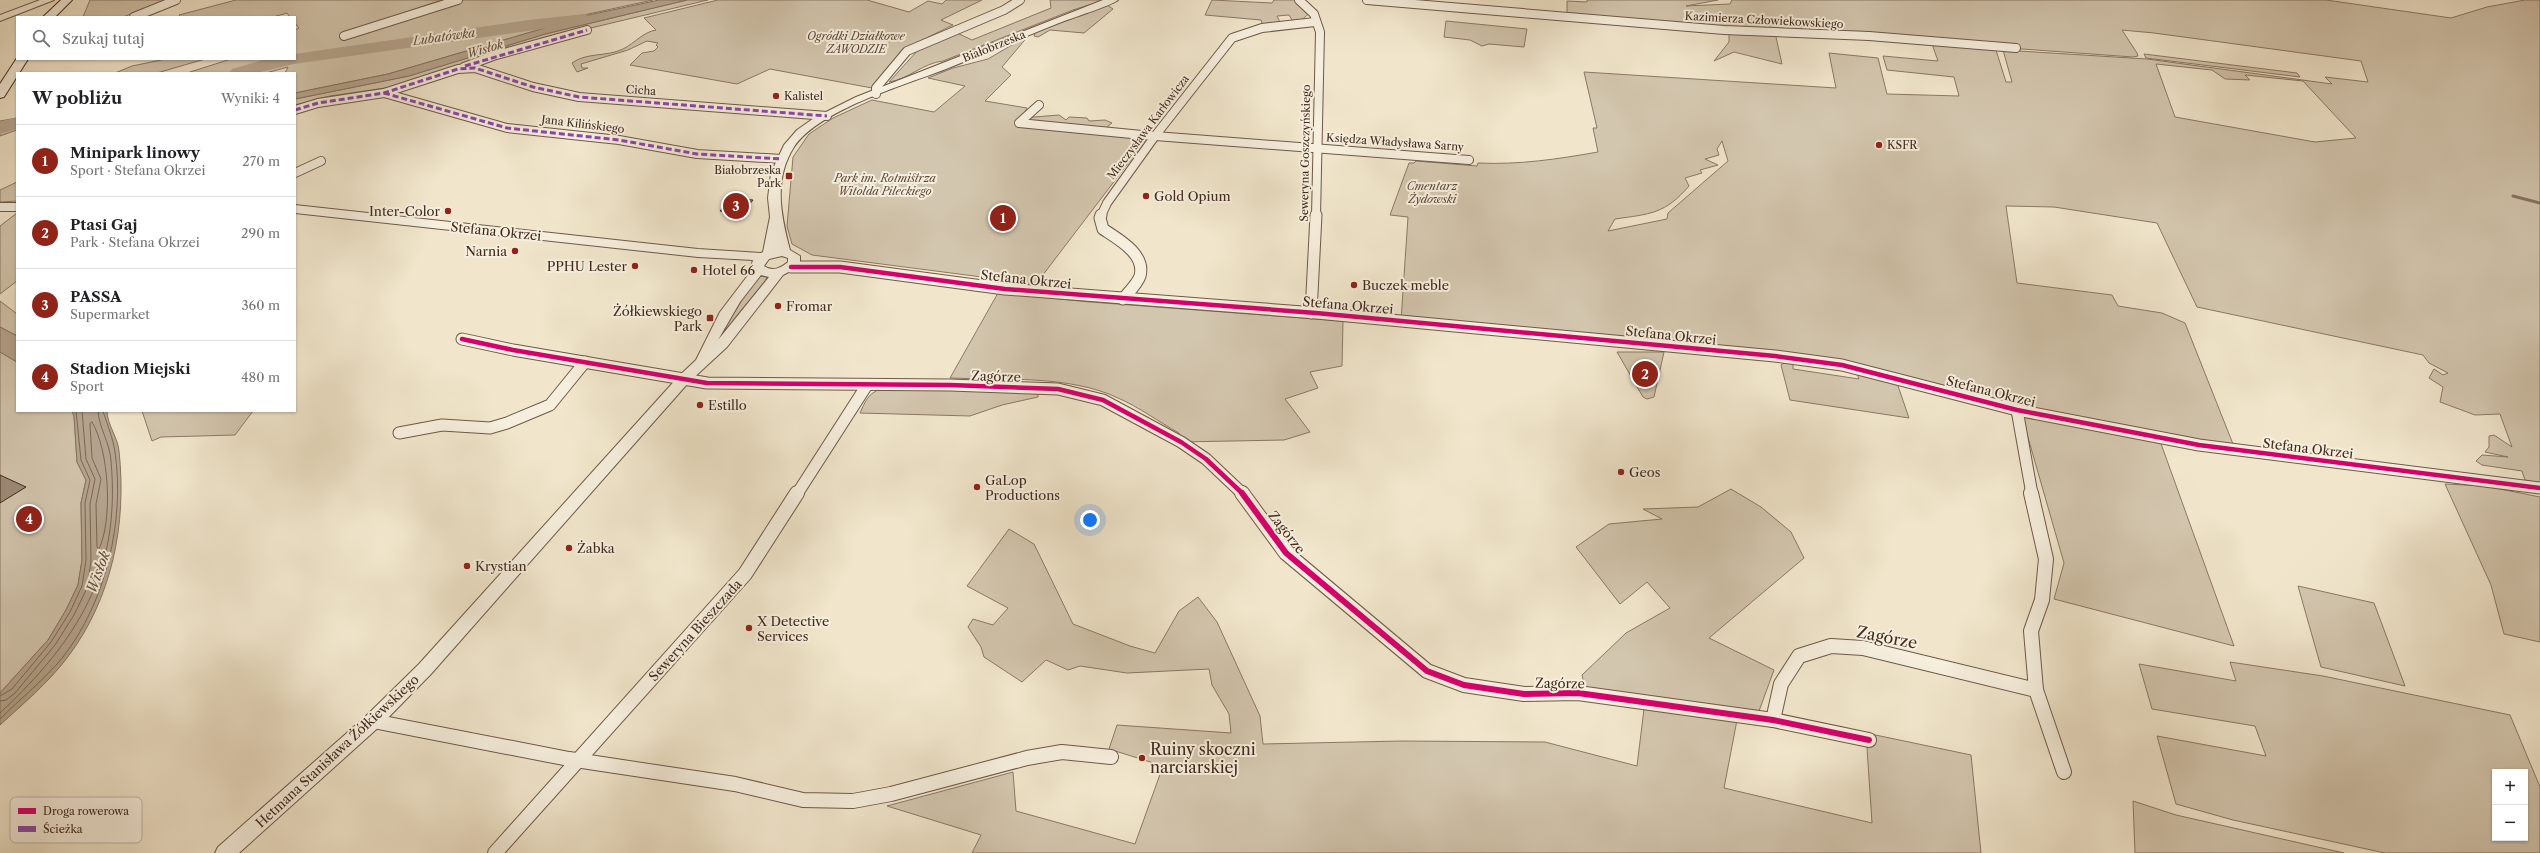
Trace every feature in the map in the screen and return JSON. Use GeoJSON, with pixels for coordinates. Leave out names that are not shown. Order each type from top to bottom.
{"type":"FeatureCollection","features":[{"type":"Feature","properties":{"kind":"main road"},"geometry":{"type":"LineString","coordinates":[[51,16],[65,2]]}},
{"type":"Feature","properties":{"kind":"main road"},"geometry":{"type":"LineString","coordinates":[[0,94],[4,83],[21,60]]}},
{"type":"Feature","properties":{"kind":"street"},"geometry":{"type":"LineString","coordinates":[[0,18],[49,0]]}},
{"type":"Feature","properties":{"kind":"street"},"geometry":{"type":"LineString","coordinates":[[136,16],[176,0]]}},
{"type":"Feature","properties":{"kind":"street"},"geometry":{"type":"LineString","coordinates":[[344,36],[458,0]]}},
{"type":"Feature","properties":{"kind":"street"},"geometry":{"type":"LineString","coordinates":[[876,94],[876,88],[907,51],[1004,10],[1020,0]]}},
{"type":"Feature","properties":{"kind":"street","name":"Białobrzeska"},"geometry":{"type":"LineString","coordinates":[[784,252],[775,218],[773,193],[782,159],[798,135],[827,116],[876,94],[1085,9],[1113,0]]}},
{"type":"Feature","properties":{"kind":"street","name":"Seweryna Goszczyńskiego"},"geometry":{"type":"LineString","coordinates":[[1299,0],[1308,6],[1314,14],[1315,22],[1320,32],[1319,149],[1311,313]]}},
{"type":"Feature","properties":{"kind":"street","name":"Kazimierza Człowiekowskiego"},"geometry":{"type":"LineString","coordinates":[[1367,0],[1724,30],[1869,36],[2016,48]]}},
{"type":"Feature","properties":{"kind":"street"},"geometry":{"type":"LineString","coordinates":[[29,8],[65,2]]}},
{"type":"Feature","properties":{"kind":"street","name":"Mieczysława Karłowicza"},"geometry":{"type":"LineString","coordinates":[[1123,299],[1140,276],[1139,259],[1124,243],[1103,230],[1100,218],[1107,203],[1155,136],[1232,38],[1262,28],[1315,22]]}},
{"type":"Feature","properties":{"kind":"street","name":"Cicha"},"geometry":{"type":"LineString","coordinates":[[296,110],[324,102],[384,92],[458,69],[493,56],[587,30]]}},
{"type":"Feature","properties":{"kind":"street","name":"Cicha"},"geometry":{"type":"LineString","coordinates":[[458,69],[475,68],[533,87],[579,97],[827,116]]}},
{"type":"Feature","properties":{"kind":"street","name":"Jana Kilińskiego"},"geometry":{"type":"LineString","coordinates":[[384,92],[507,128],[619,140],[697,154],[782,159]]}},
{"type":"Feature","properties":{"kind":"street","name":"Księdza Władysława Sarny"},"geometry":{"type":"LineString","coordinates":[[1039,105],[1019,123],[1155,136],[1469,160]]}},
{"type":"Feature","properties":{"kind":"street"},"geometry":{"type":"LineString","coordinates":[[296,173],[321,161]]}},
{"type":"Feature","properties":{"kind":"street"},"geometry":{"type":"LineString","coordinates":[[0,208],[16,207]]}},
{"type":"Feature","properties":{"kind":"street","name":"Stefana Okrzei"},"geometry":{"type":"LineString","coordinates":[[296,209],[698,253],[764,258]]}},
{"type":"Feature","properties":{"kind":"street","name":"Białobrzeska"},"geometry":{"type":"LineString","coordinates":[[764,258],[775,218]]}},
{"type":"Feature","properties":{"kind":"street"},"geometry":{"type":"LineString","coordinates":[[784,252],[794,256],[794,263],[778,272],[767,273],[764,258],[784,252]]}},
{"type":"Feature","properties":{"kind":"street","name":"Stefana Okrzei"},"geometry":{"type":"LineString","coordinates":[[698,253],[742,254],[764,258]]}},
{"type":"Feature","properties":{"kind":"street","name":"Hetmana Stanisława Żółkiewskiego"},"geometry":{"type":"LineString","coordinates":[[702,360],[711,339],[764,258]]}},
{"type":"Feature","properties":{"kind":"street","name":"Stefana Okrzei"},"geometry":{"type":"LineString","coordinates":[[794,263],[840,267],[1005,289],[1311,313],[1768,356],[1842,365],[2016,410],[2199,445],[2540,488]]}},
{"type":"Feature","properties":{"kind":"street","name":"Hetmana Stanisława Żółkiewskiego"},"geometry":{"type":"LineString","coordinates":[[225,853],[373,721],[425,669],[684,379],[702,360],[722,344],[764,293],[778,272]]}},
{"type":"Feature","properties":{"kind":"street","name":"Zagórze"},"geometry":{"type":"LineString","coordinates":[[462,339],[707,383],[1058,389],[1103,400],[1181,442],[1206,459],[1239,490],[1286,553],[1427,671],[1464,685],[1524,694],[1578,693],[1774,720],[1869,740]]}},
{"type":"Feature","properties":{"kind":"street"},"geometry":{"type":"LineString","coordinates":[[399,433],[442,425],[490,428],[507,423],[550,405],[585,362]]}},
{"type":"Feature","properties":{"kind":"street","name":"Seweryna Bieszczada"},"geometry":{"type":"LineString","coordinates":[[495,853],[580,761],[745,574],[867,385]]}},
{"type":"Feature","properties":{"kind":"street"},"geometry":{"type":"LineString","coordinates":[[2016,410],[2027,473],[2046,559],[2042,600],[2031,632],[2036,690],[2064,772]]}},
{"type":"Feature","properties":{"kind":"street","name":"Zagórze"},"geometry":{"type":"LineString","coordinates":[[1774,720],[1781,684],[1799,656],[1831,646],[1863,648],[2036,690]]}},
{"type":"Feature","properties":{"kind":"street"},"geometry":{"type":"LineString","coordinates":[[373,721],[580,761],[647,769],[735,784],[803,800],[853,801],[891,794],[1027,758],[1062,752],[1111,757]]}},
{"type":"Feature","properties":{"kind":"green space"},"geometry":{"type":"Polygon","coordinates":[[[90,0],[167,0],[126,16],[83,16],[90,0]]]}},
{"type":"Feature","properties":{"kind":"green space"},"geometry":{"type":"Polygon","coordinates":[[[236,0],[442,0],[343,33],[453,0],[653,0],[547,23],[549,27],[388,74],[296,93],[296,72],[286,72],[288,67],[270,72],[190,72],[228,60],[296,60],[296,30],[299,28],[296,24],[296,16],[289,16],[287,13],[276,16],[179,15],[236,0]]]}},
{"type":"Feature","properties":{"kind":"green space"},"geometry":{"type":"Polygon","coordinates":[[[687,0],[708,0],[553,37],[399,86],[330,96],[296,105],[296,99],[409,76],[545,34],[687,0]]]}},
{"type":"Feature","properties":{"kind":"green space","name":"Ogródki Działkowe ZAWODZIE"},"geometry":{"type":"Polygon","coordinates":[[[718,0],[867,0],[909,12],[928,1],[942,4],[946,0],[982,0],[941,20],[953,25],[910,46],[872,88],[770,69],[737,84],[630,65],[642,53],[654,51],[658,47],[656,45],[658,43],[647,41],[628,50],[581,64],[582,68],[588,68],[577,72],[572,63],[584,57],[610,53],[623,49],[643,35],[656,30],[644,18],[718,0]]]}},
{"type":"Feature","properties":{"kind":"green space"},"geometry":{"type":"Polygon","coordinates":[[[1050,0],[1105,0],[1073,10],[943,61],[936,62],[903,78],[889,82],[918,50],[955,32],[972,40],[1051,8],[1050,0]]]}},
{"type":"Feature","properties":{"kind":"green space"},"geometry":{"type":"Polygon","coordinates":[[[1212,0],[1272,3],[1274,0],[1294,0],[1309,13],[1303,19],[1294,23],[1289,15],[1277,16],[1281,24],[1263,26],[1261,20],[1205,15],[1212,0]]]}},
{"type":"Feature","properties":{"kind":"green space","name":"Cmentarz Żydowski"},"geometry":{"type":"Polygon","coordinates":[[[1587,0],[1718,0],[1686,6],[1730,4],[1732,0],[2326,0],[2451,18],[2487,7],[2525,0],[2540,0],[2540,483],[2525,480],[2522,471],[2482,465],[2476,461],[2482,455],[2508,457],[2485,452],[2489,447],[2489,436],[2494,435],[2512,447],[2500,414],[2475,415],[2440,402],[2443,387],[2429,378],[2434,369],[2443,375],[2448,373],[2429,363],[2423,355],[2197,307],[2157,223],[2054,207],[2006,206],[2017,283],[2112,295],[2118,306],[2162,313],[2185,323],[2233,444],[2150,436],[1842,365],[1401,321],[1408,217],[1390,215],[1409,163],[1414,163],[1416,161],[1477,166],[1478,163],[1523,162],[1598,152],[1593,128],[1597,128],[1584,72],[1836,88],[1829,53],[1878,58],[1887,94],[1959,96],[1954,77],[1887,70],[1883,56],[1938,61],[1932,44],[1996,50],[2006,82],[2012,82],[2003,50],[2147,59],[2332,84],[2325,77],[2368,82],[2361,61],[2154,33],[2122,30],[2137,53],[2138,56],[2133,57],[1676,24],[1567,14],[1567,1],[1587,2],[1587,0]],[[2156,64],[2175,117],[2315,142],[2356,138],[2303,81],[2245,75],[2250,80],[2225,79],[2212,70],[2156,64]],[[1722,141],[1717,149],[1719,155],[1705,159],[1718,165],[1700,170],[1702,173],[1685,178],[1689,186],[1672,202],[1647,214],[1615,219],[1608,231],[1667,219],[1668,213],[1728,161],[1722,141]]]}},
{"type":"Feature","properties":{"kind":"green space"},"geometry":{"type":"Polygon","coordinates":[[[1107,5],[1113,9],[1084,33],[1050,30],[1038,37],[1034,36],[1035,32],[1107,5]]]}},
{"type":"Feature","properties":{"kind":"green space"},"geometry":{"type":"Polygon","coordinates":[[[1446,21],[1527,29],[1524,47],[1489,44],[1482,46],[1470,40],[1444,37],[1446,21]]]}},
{"type":"Feature","properties":{"kind":"green space"},"geometry":{"type":"Polygon","coordinates":[[[1729,33],[1773,34],[1776,37],[1782,64],[1734,52],[1714,61],[1729,42],[1729,33]]]}},
{"type":"Feature","properties":{"kind":"green space","name":"Park im. Rotmistrza Witolda Pileckiego"},"geometry":{"type":"Polygon","coordinates":[[[1029,35],[1002,67],[1011,75],[985,101],[1027,108],[1022,118],[1059,115],[1066,120],[1069,117],[1087,118],[1089,121],[1105,120],[1112,123],[1108,126],[1109,132],[1148,137],[1036,284],[812,255],[792,244],[787,226],[793,157],[809,134],[833,118],[872,100],[934,112],[965,86],[928,78],[953,68],[988,59],[1029,35]]]}},
{"type":"Feature","properties":{"kind":"green space"},"geometry":{"type":"Polygon","coordinates":[[[2144,54],[2297,73],[2300,77],[2146,58],[2144,54]]]}},
{"type":"Feature","properties":{"kind":"green space"},"geometry":{"type":"Polygon","coordinates":[[[161,60],[202,60],[160,72],[117,72],[132,66],[161,60]]]}},
{"type":"Feature","properties":{"kind":"green space"},"geometry":{"type":"Polygon","coordinates":[[[16,118],[16,130],[0,136],[0,121],[16,118]]]}},
{"type":"Feature","properties":{"kind":"green space"},"geometry":{"type":"Polygon","coordinates":[[[16,182],[16,201],[0,202],[0,190],[16,182]]]}},
{"type":"Feature","properties":{"kind":"green space"},"geometry":{"type":"Polygon","coordinates":[[[16,214],[16,282],[0,294],[0,226],[16,214]]]}},
{"type":"Feature","properties":{"kind":"green space"},"geometry":{"type":"Polygon","coordinates":[[[757,276],[767,277],[762,289],[715,343],[757,276]]]}},
{"type":"Feature","properties":{"kind":"green space"},"geometry":{"type":"Polygon","coordinates":[[[998,293],[1090,302],[1343,321],[1342,366],[1310,372],[1318,388],[1285,399],[1310,432],[1284,440],[1181,442],[1179,433],[1134,406],[1118,398],[1079,385],[1036,380],[950,378],[998,293]]]}},
{"type":"Feature","properties":{"kind":"green space"},"geometry":{"type":"Polygon","coordinates":[[[0,301],[16,313],[16,335],[0,327],[0,301]]]}},
{"type":"Feature","properties":{"kind":"green space"},"geometry":{"type":"Polygon","coordinates":[[[0,352],[16,361],[16,412],[72,412],[74,416],[77,462],[86,480],[81,503],[82,560],[78,585],[66,610],[48,640],[0,693],[0,352]]]}},
{"type":"Feature","properties":{"kind":"green space"},"geometry":{"type":"Polygon","coordinates":[[[1617,352],[1664,352],[1654,397],[1647,399],[1643,397],[1617,352]]]}},
{"type":"Feature","properties":{"kind":"green space"},"geometry":{"type":"Polygon","coordinates":[[[1786,362],[1793,363],[1793,369],[1859,379],[1857,374],[1897,383],[1909,418],[1790,400],[1781,365],[1786,362]]]}},
{"type":"Feature","properties":{"kind":"green space"},"geometry":{"type":"Polygon","coordinates":[[[881,389],[1038,392],[1038,397],[1002,405],[970,416],[860,413],[870,395],[881,389]]]}},
{"type":"Feature","properties":{"kind":"green space"},"geometry":{"type":"Polygon","coordinates":[[[142,412],[252,412],[235,435],[161,437],[152,441],[142,412]]]}},
{"type":"Feature","properties":{"kind":"green space"},"geometry":{"type":"Polygon","coordinates":[[[2021,413],[2160,441],[2234,646],[2054,599],[2064,563],[2021,413]]]}},
{"type":"Feature","properties":{"kind":"green space"},"geometry":{"type":"Polygon","coordinates":[[[2445,484],[2485,486],[2540,497],[2540,642],[2504,634],[2491,585],[2445,484]]]}},
{"type":"Feature","properties":{"kind":"green space"},"geometry":{"type":"Polygon","coordinates":[[[1731,489],[1761,507],[1791,532],[1804,558],[1709,638],[1774,670],[1759,711],[1585,688],[1582,675],[1626,633],[1670,608],[1647,582],[1620,604],[1576,547],[1609,524],[1662,519],[1643,509],[1698,507],[1731,489]]]}},
{"type":"Feature","properties":{"kind":"green space"},"geometry":{"type":"Polygon","coordinates":[[[1009,529],[1034,544],[1073,624],[1130,646],[1155,653],[1179,611],[1198,597],[1217,622],[1260,716],[1263,744],[1401,741],[1545,742],[1637,766],[1644,709],[1737,720],[1724,788],[1872,823],[1866,733],[1971,755],[1981,853],[972,853],[981,835],[887,806],[1013,772],[1016,811],[1135,844],[1163,766],[1109,749],[1117,725],[1231,733],[1229,714],[1212,685],[1209,669],[1127,673],[1080,666],[1068,670],[1046,660],[1022,682],[984,657],[981,647],[968,627],[973,619],[993,625],[1008,608],[967,586],[1009,529]]]}},
{"type":"Feature","properties":{"kind":"green space"},"geometry":{"type":"Polygon","coordinates":[[[2298,586],[2374,603],[2405,686],[2321,667],[2298,586]]]}},
{"type":"Feature","properties":{"kind":"green space"},"geometry":{"type":"Polygon","coordinates":[[[2230,662],[2323,676],[2510,715],[2540,787],[2540,853],[2385,853],[2233,820],[2176,804],[2157,736],[2266,756],[2255,726],[2152,709],[2139,664],[2236,681],[2230,662]]]}},
{"type":"Feature","properties":{"kind":"green space"},"geometry":{"type":"Polygon","coordinates":[[[2133,801],[2176,815],[2344,853],[2135,853],[2133,801]]]}},
{"type":"Feature","properties":{"kind":"water","name":"Wisłok"},"geometry":{"type":"Polygon","coordinates":[[[659,0],[687,0],[545,34],[409,76],[296,99],[296,93],[388,74],[548,27],[547,24],[659,0]]]}},
{"type":"Feature","properties":{"kind":"water"},"geometry":{"type":"Polygon","coordinates":[[[0,327],[16,335],[16,361],[0,352],[0,327]]]}},
{"type":"Feature","properties":{"kind":"water","name":"Wisłok"},"geometry":{"type":"Polygon","coordinates":[[[72,412],[107,412],[107,416],[117,441],[121,478],[121,506],[113,560],[95,611],[67,658],[44,685],[0,725],[0,693],[48,640],[66,610],[78,585],[82,560],[81,503],[86,480],[77,462],[74,416],[72,412]]]}},
{"type":"Feature","properties":{"kind":"building"},"geometry":{"type":"Polygon","coordinates":[[[731,198],[753,200],[742,213],[720,211],[731,198]]]}},
{"type":"Feature","properties":{"kind":"building"},"geometry":{"type":"Polygon","coordinates":[[[0,475],[26,487],[0,503],[0,475]]]}},
{"type":"Feature","properties":{"kind":"waterway","name":"Lubatówka"},"geometry":{"type":"LineString","coordinates":[[296,59],[528,25],[585,19]]}},
{"type":"Feature","properties":{"kind":"waterway","name":"Lubatówka"},"geometry":{"type":"LineString","coordinates":[[241,72],[274,62],[287,60]]}},
{"type":"Feature","properties":{"kind":"waterway","name":"Lubatówka"},"geometry":{"type":"LineString","coordinates":[[0,128],[16,123]]}},
{"type":"Feature","properties":{"kind":"waterway"},"geometry":{"type":"LineString","coordinates":[[2513,196],[2540,203]]}},
{"type":"Feature","properties":{"kind":"marked path"},"geometry":{"type":"LineString","coordinates":[[465,66],[493,56],[587,30]]}},
{"type":"Feature","properties":{"kind":"marked path"},"geometry":{"type":"LineString","coordinates":[[296,110],[318,103],[384,93],[458,69],[475,68],[533,87],[579,97],[827,116]]}},
{"type":"Feature","properties":{"kind":"marked path"},"geometry":{"type":"LineString","coordinates":[[384,93],[507,128],[619,140],[697,154],[782,159]]}},
{"type":"Feature","properties":{"kind":"cycle path"},"geometry":{"type":"LineString","coordinates":[[791,267],[840,267],[1005,289],[1316,313],[1775,356],[1842,365],[2017,410],[2199,445],[2540,488]]}},
{"type":"Feature","properties":{"kind":"cycle path"},"geometry":{"type":"LineString","coordinates":[[462,339],[513,350],[707,383],[950,385],[1058,389],[1103,400],[1181,442],[1206,459],[1239,489],[1286,553],[1355,613],[1427,671],[1464,685],[1524,694],[1578,693],[1773,720],[1869,740]]}},
{"type":"Feature","properties":{"kind":"place","name":"Kalistel"},"geometry":{"type":"Point","coordinates":[776,96]}},
{"type":"Feature","properties":{"kind":"place","name":"KSFR"},"geometry":{"type":"Point","coordinates":[1879,145]}},
{"type":"Feature","properties":{"kind":"place","name":"Białobrzeska Park"},"geometry":{"type":"Point","coordinates":[789,176]}},
{"type":"Feature","properties":{"kind":"place","name":"Gold Opium"},"geometry":{"type":"Point","coordinates":[1146,196]}},
{"type":"Feature","properties":{"kind":"place","name":"PASSA"},"geometry":{"type":"Point","coordinates":[736,206]}},
{"type":"Feature","properties":{"kind":"place","name":"Inter-Color"},"geometry":{"type":"Point","coordinates":[448,211]}},
{"type":"Feature","properties":{"kind":"place","name":"Minipark linowy"},"geometry":{"type":"Point","coordinates":[1003,218]}},
{"type":"Feature","properties":{"kind":"place","name":"Narnia"},"geometry":{"type":"Point","coordinates":[515,251]}},
{"type":"Feature","properties":{"kind":"place","name":"PPHU Lester"},"geometry":{"type":"Point","coordinates":[635,266]}},
{"type":"Feature","properties":{"kind":"place","name":"Hotel 66"},"geometry":{"type":"Point","coordinates":[694,270]}},
{"type":"Feature","properties":{"kind":"place","name":"Buczek meble"},"geometry":{"type":"Point","coordinates":[1354,285]}},
{"type":"Feature","properties":{"kind":"place","name":"Fromar"},"geometry":{"type":"Point","coordinates":[778,306]}},
{"type":"Feature","properties":{"kind":"place","name":"Żółkiewskiego Park"},"geometry":{"type":"Point","coordinates":[710,318]}},
{"type":"Feature","properties":{"kind":"place","name":"Ptasi Gaj"},"geometry":{"type":"Point","coordinates":[1645,374]}},
{"type":"Feature","properties":{"kind":"place","name":"Estillo"},"geometry":{"type":"Point","coordinates":[700,405]}},
{"type":"Feature","properties":{"kind":"place","name":"Geos"},"geometry":{"type":"Point","coordinates":[1621,472]}},
{"type":"Feature","properties":{"kind":"place","name":"GaLop Productions"},"geometry":{"type":"Point","coordinates":[977,487]}},
{"type":"Feature","properties":{"kind":"place","name":"Stadion Miejski"},"geometry":{"type":"Point","coordinates":[29,519]}},
{"type":"Feature","properties":{"kind":"place","name":"Żabka"},"geometry":{"type":"Point","coordinates":[569,548]}},
{"type":"Feature","properties":{"kind":"place","name":"Krystian"},"geometry":{"type":"Point","coordinates":[467,566]}},
{"type":"Feature","properties":{"kind":"place","name":"X Detective Services"},"geometry":{"type":"Point","coordinates":[749,628]}},
{"type":"Feature","properties":{"kind":"place","name":"Ruiny skoczni narciarskiej"},"geometry":{"type":"Point","coordinates":[1142,758]}}]}
